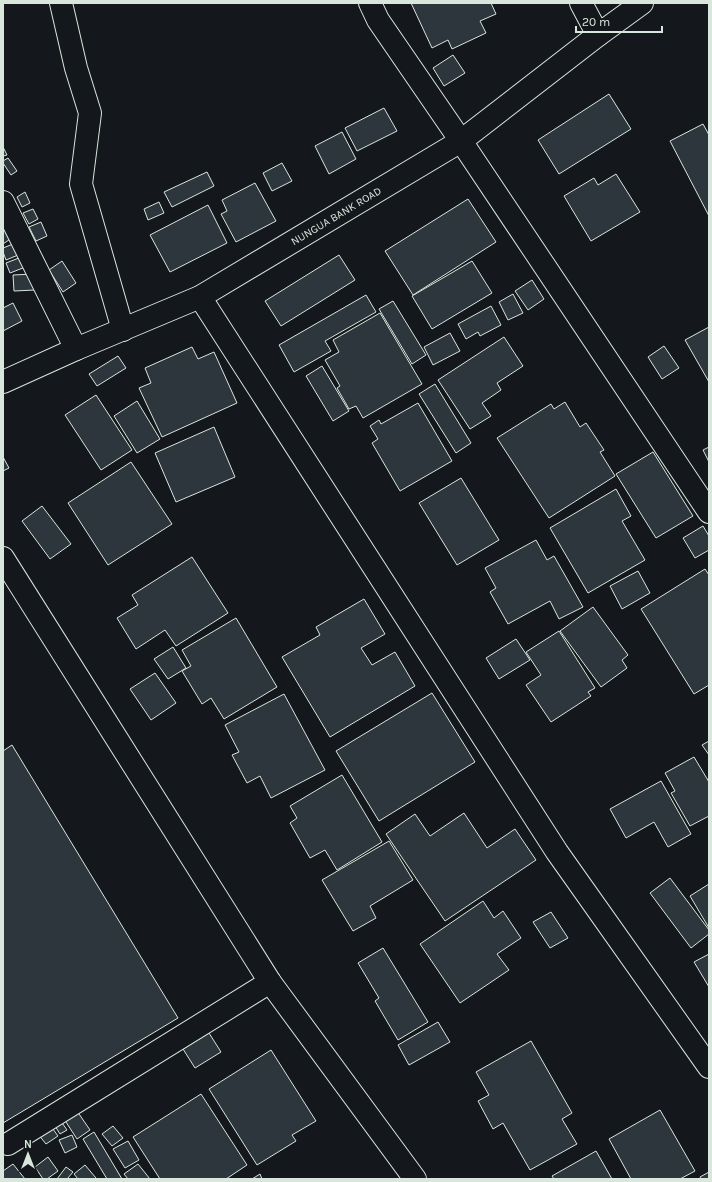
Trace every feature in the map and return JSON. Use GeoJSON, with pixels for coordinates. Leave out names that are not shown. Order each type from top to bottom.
{"type":"FeatureCollection","features":[{"type":"Feature","properties":{"kind":"street"},"geometry":{"type":"LineString","coordinates":[[61,3],[76,68],[90,113],[81,184],[123,330]]}},
{"type":"Feature","properties":{"kind":"street"},"geometry":{"type":"LineString","coordinates":[[370,3],[378,20],[461,141],[709,512]]}},
{"type":"Feature","properties":{"kind":"street"},"geometry":{"type":"LineString","coordinates":[[582,3],[598,35]]}},
{"type":"Feature","properties":{"kind":"street","name":"NUNGUA BANK ROAD"},"geometry":{"type":"LineString","coordinates":[[3,382],[76,349],[200,297],[461,141],[598,35],[642,3]]}},
{"type":"Feature","properties":{"kind":"street"},"geometry":{"type":"LineString","coordinates":[[3,202],[76,349]]}},
{"type":"Feature","properties":{"kind":"street"},"geometry":{"type":"LineString","coordinates":[[200,297],[557,852],[709,1067]]}},
{"type":"Feature","properties":{"kind":"street"},"geometry":{"type":"LineString","coordinates":[[3,558],[270,982],[415,1179]]}},
{"type":"Feature","properties":{"kind":"street"},"geometry":{"type":"LineString","coordinates":[[8,1144],[270,982]]}},
{"type":"Feature","properties":{"kind":"building"},"geometry":{"type":"Polygon","coordinates":[[[411,3],[491,3],[496,14],[480,21],[486,33],[452,49],[448,40],[432,48],[411,3]]]}},
{"type":"Feature","properties":{"kind":"building"},"geometry":{"type":"Polygon","coordinates":[[[453,55],[465,73],[444,86],[433,68],[453,55]]]}},
{"type":"Feature","properties":{"kind":"building"},"geometry":{"type":"Polygon","coordinates":[[[609,94],[631,129],[559,174],[538,140],[609,94]]]}},
{"type":"Feature","properties":{"kind":"building"},"geometry":{"type":"Polygon","coordinates":[[[384,108],[397,131],[357,151],[345,128],[384,108]]]}},
{"type":"Feature","properties":{"kind":"building"},"geometry":{"type":"Polygon","coordinates":[[[703,124],[709,135],[709,216],[670,141],[703,124]]]}},
{"type":"Feature","properties":{"kind":"building"},"geometry":{"type":"Polygon","coordinates":[[[342,132],[356,159],[329,174],[315,146],[342,132]]]}},
{"type":"Feature","properties":{"kind":"building"},"geometry":{"type":"Polygon","coordinates":[[[3,147],[7,155],[3,156],[3,147]]]}},
{"type":"Feature","properties":{"kind":"building"},"geometry":{"type":"Polygon","coordinates":[[[8,158],[17,171],[11,175],[3,163],[3,161],[8,158]]]}},
{"type":"Feature","properties":{"kind":"building"},"geometry":{"type":"Polygon","coordinates":[[[282,163],[292,181],[272,191],[263,173],[282,163]]]}},
{"type":"Feature","properties":{"kind":"building"},"geometry":{"type":"Polygon","coordinates":[[[207,172],[214,186],[172,207],[164,192],[207,172]]]}},
{"type":"Feature","properties":{"kind":"building"},"geometry":{"type":"Polygon","coordinates":[[[616,174],[640,212],[591,241],[564,196],[594,178],[598,185],[616,174]]]}},
{"type":"Feature","properties":{"kind":"building"},"geometry":{"type":"Polygon","coordinates":[[[255,183],[276,221],[236,242],[221,214],[227,211],[222,200],[255,183]]]}},
{"type":"Feature","properties":{"kind":"building"},"geometry":{"type":"Polygon","coordinates":[[[25,192],[30,203],[22,207],[17,197],[25,192]]]}},
{"type":"Feature","properties":{"kind":"building"},"geometry":{"type":"Polygon","coordinates":[[[468,199],[496,242],[413,295],[385,251],[468,199]]]}},
{"type":"Feature","properties":{"kind":"building"},"geometry":{"type":"Polygon","coordinates":[[[159,202],[164,213],[148,220],[144,209],[159,202]]]}},
{"type":"Feature","properties":{"kind":"building"},"geometry":{"type":"Polygon","coordinates":[[[208,205],[227,243],[170,272],[150,235],[208,205]]]}},
{"type":"Feature","properties":{"kind":"building"},"geometry":{"type":"Polygon","coordinates":[[[33,209],[38,219],[29,224],[23,213],[33,209]]]}},
{"type":"Feature","properties":{"kind":"building"},"geometry":{"type":"Polygon","coordinates":[[[41,222],[47,236],[36,241],[29,227],[41,222]]]}},
{"type":"Feature","properties":{"kind":"building"},"geometry":{"type":"Polygon","coordinates":[[[3,224],[16,235],[3,244],[3,224]]]}},
{"type":"Feature","properties":{"kind":"building"},"geometry":{"type":"Polygon","coordinates":[[[18,242],[23,253],[6,260],[3,248],[18,242]]]}},
{"type":"Feature","properties":{"kind":"building"},"geometry":{"type":"Polygon","coordinates":[[[339,255],[355,280],[281,326],[265,301],[339,255]]]}},
{"type":"Feature","properties":{"kind":"building"},"geometry":{"type":"Polygon","coordinates":[[[24,256],[28,266],[10,273],[6,263],[24,256]]]}},
{"type":"Feature","properties":{"kind":"building"},"geometry":{"type":"Polygon","coordinates":[[[62,261],[76,283],[63,292],[49,270],[62,261]]]}},
{"type":"Feature","properties":{"kind":"building"},"geometry":{"type":"Polygon","coordinates":[[[472,261],[492,293],[432,329],[412,296],[472,261]]]}},
{"type":"Feature","properties":{"kind":"building"},"geometry":{"type":"Polygon","coordinates":[[[34,274],[35,290],[14,291],[13,275],[34,274]]]}},
{"type":"Feature","properties":{"kind":"building"},"geometry":{"type":"Polygon","coordinates":[[[532,280],[544,299],[528,310],[515,291],[532,280]]]}},
{"type":"Feature","properties":{"kind":"building"},"geometry":{"type":"Polygon","coordinates":[[[513,294],[523,313],[508,320],[499,302],[513,294]]]}},
{"type":"Feature","properties":{"kind":"building"},"geometry":{"type":"Polygon","coordinates":[[[366,295],[376,312],[325,341],[331,351],[294,372],[279,345],[366,295]]]}},
{"type":"Feature","properties":{"kind":"building"},"geometry":{"type":"Polygon","coordinates":[[[393,301],[426,355],[412,364],[379,309],[393,301]]]}},
{"type":"Feature","properties":{"kind":"building"},"geometry":{"type":"Polygon","coordinates":[[[13,303],[22,321],[3,331],[3,308],[13,303]]]}},
{"type":"Feature","properties":{"kind":"building"},"geometry":{"type":"Polygon","coordinates":[[[491,306],[501,325],[480,336],[478,332],[466,339],[458,324],[491,306]]]}},
{"type":"Feature","properties":{"kind":"building"},"geometry":{"type":"Polygon","coordinates":[[[380,313],[422,384],[363,418],[356,406],[349,409],[337,388],[340,386],[325,360],[339,352],[333,340],[380,313]]]}},
{"type":"Feature","properties":{"kind":"building"},"geometry":{"type":"Polygon","coordinates":[[[709,327],[709,382],[685,340],[709,327]]]}},
{"type":"Feature","properties":{"kind":"building"},"geometry":{"type":"Polygon","coordinates":[[[450,333],[460,351],[433,365],[424,347],[450,333]]]}},
{"type":"Feature","properties":{"kind":"building"},"geometry":{"type":"Polygon","coordinates":[[[504,337],[523,366],[497,383],[501,390],[482,403],[491,416],[470,429],[438,380],[504,337]]]}},
{"type":"Feature","properties":{"kind":"building"},"geometry":{"type":"Polygon","coordinates":[[[664,346],[679,368],[662,379],[648,357],[664,346]]]}},
{"type":"Feature","properties":{"kind":"building"},"geometry":{"type":"Polygon","coordinates":[[[192,347],[198,359],[214,352],[237,403],[162,437],[139,388],[151,383],[145,368],[192,347]]]}},
{"type":"Feature","properties":{"kind":"building"},"geometry":{"type":"Polygon","coordinates":[[[118,356],[126,368],[97,386],[89,374],[118,356]]]}},
{"type":"Feature","properties":{"kind":"building"},"geometry":{"type":"Polygon","coordinates":[[[322,366],[349,411],[333,421],[306,376],[322,366]]]}},
{"type":"Feature","properties":{"kind":"building"},"geometry":{"type":"Polygon","coordinates":[[[435,384],[471,443],[456,453],[419,394],[435,384]]]}},
{"type":"Feature","properties":{"kind":"building"},"geometry":{"type":"Polygon","coordinates":[[[96,395],[132,450],[101,470],[65,415],[96,395]]]}},
{"type":"Feature","properties":{"kind":"building"},"geometry":{"type":"Polygon","coordinates":[[[137,401],[160,439],[137,453],[114,416],[137,401]]]}},
{"type":"Feature","properties":{"kind":"building"},"geometry":{"type":"Polygon","coordinates":[[[565,402],[580,427],[586,423],[604,450],[600,452],[615,476],[549,518],[497,438],[551,404],[554,409],[565,402]]]}},
{"type":"Feature","properties":{"kind":"building"},"geometry":{"type":"Polygon","coordinates":[[[418,403],[452,461],[400,491],[372,443],[378,439],[370,426],[379,420],[381,424],[418,403]]]}},
{"type":"Feature","properties":{"kind":"building"},"geometry":{"type":"Polygon","coordinates":[[[214,427],[235,477],[176,502],[155,453],[214,427]]]}},
{"type":"Feature","properties":{"kind":"building"},"geometry":{"type":"Polygon","coordinates":[[[709,447],[709,462],[703,450],[709,447]]]}},
{"type":"Feature","properties":{"kind":"building"},"geometry":{"type":"Polygon","coordinates":[[[653,452],[693,516],[656,538],[616,474],[653,452]]]}},
{"type":"Feature","properties":{"kind":"building"},"geometry":{"type":"Polygon","coordinates":[[[3,457],[9,468],[3,471],[3,457]]]}},
{"type":"Feature","properties":{"kind":"building"},"geometry":{"type":"Polygon","coordinates":[[[131,462],[172,524],[108,565],[68,503],[131,462]]]}},
{"type":"Feature","properties":{"kind":"building"},"geometry":{"type":"Polygon","coordinates":[[[461,478],[499,540],[457,565],[419,503],[461,478]]]}},
{"type":"Feature","properties":{"kind":"building"},"geometry":{"type":"Polygon","coordinates":[[[616,489],[631,516],[622,521],[645,560],[588,593],[550,528],[616,489]]]}},
{"type":"Feature","properties":{"kind":"building"},"geometry":{"type":"Polygon","coordinates":[[[42,506],[71,544],[50,559],[22,521],[42,506]]]}},
{"type":"Feature","properties":{"kind":"building"},"geometry":{"type":"Polygon","coordinates":[[[703,526],[709,536],[709,550],[695,558],[683,538],[703,526]]]}},
{"type":"Feature","properties":{"kind":"building"},"geometry":{"type":"Polygon","coordinates":[[[536,540],[547,560],[554,556],[583,607],[559,619],[550,601],[508,624],[490,592],[496,588],[485,568],[536,540]]]}},
{"type":"Feature","properties":{"kind":"building"},"geometry":{"type":"Polygon","coordinates":[[[192,557],[228,613],[176,646],[165,630],[136,649],[117,618],[138,605],[132,595],[192,557]]]}},
{"type":"Feature","properties":{"kind":"building"},"geometry":{"type":"Polygon","coordinates":[[[705,569],[709,575],[709,685],[694,694],[641,609],[705,569]]]}},
{"type":"Feature","properties":{"kind":"building"},"geometry":{"type":"Polygon","coordinates":[[[638,571],[650,593],[622,609],[610,586],[638,571]]]}},
{"type":"Feature","properties":{"kind":"building"},"geometry":{"type":"Polygon","coordinates":[[[364,599],[385,634],[361,648],[372,665],[395,652],[415,686],[330,737],[282,657],[320,635],[316,627],[364,599]]]}},
{"type":"Feature","properties":{"kind":"building"},"geometry":{"type":"Polygon","coordinates":[[[593,607],[628,655],[622,660],[627,668],[601,687],[560,631],[593,607]]]}},
{"type":"Feature","properties":{"kind":"building"},"geometry":{"type":"Polygon","coordinates":[[[236,618],[277,687],[224,719],[211,698],[202,704],[182,671],[191,666],[182,650],[236,618]]]}},
{"type":"Feature","properties":{"kind":"building"},"geometry":{"type":"Polygon","coordinates":[[[559,631],[595,688],[588,692],[591,696],[551,722],[526,685],[541,675],[526,652],[559,631]]]}},
{"type":"Feature","properties":{"kind":"building"},"geometry":{"type":"Polygon","coordinates":[[[516,639],[530,660],[499,679],[486,658],[516,639]]]}},
{"type":"Feature","properties":{"kind":"building"},"geometry":{"type":"Polygon","coordinates":[[[173,647],[186,668],[168,679],[154,659],[173,647]]]}},
{"type":"Feature","properties":{"kind":"building"},"geometry":{"type":"Polygon","coordinates":[[[155,673],[176,703],[151,720],[130,689],[155,673]]]}},
{"type":"Feature","properties":{"kind":"building"},"geometry":{"type":"Polygon","coordinates":[[[432,693],[475,762],[379,821],[336,751],[432,693]]]}},
{"type":"Feature","properties":{"kind":"building"},"geometry":{"type":"Polygon","coordinates":[[[284,694],[325,770],[271,798],[260,776],[247,783],[232,755],[239,752],[225,725],[284,694]]]}},
{"type":"Feature","properties":{"kind":"building"},"geometry":{"type":"Polygon","coordinates":[[[709,741],[709,755],[702,745],[709,741]]]}},
{"type":"Feature","properties":{"kind":"building"},"geometry":{"type":"Polygon","coordinates":[[[12,745],[178,1018],[3,1123],[3,751],[12,745]]]}},
{"type":"Feature","properties":{"kind":"building"},"geometry":{"type":"Polygon","coordinates":[[[694,757],[709,782],[709,816],[690,826],[671,793],[675,791],[665,773],[694,757]]]}},
{"type":"Feature","properties":{"kind":"building"},"geometry":{"type":"Polygon","coordinates":[[[342,775],[382,842],[337,870],[325,850],[310,858],[290,823],[297,818],[290,806],[342,775]]]}},
{"type":"Feature","properties":{"kind":"building"},"geometry":{"type":"Polygon","coordinates":[[[661,781],[691,834],[668,847],[654,822],[626,838],[610,809],[661,781]]]}},
{"type":"Feature","properties":{"kind":"building"},"geometry":{"type":"Polygon","coordinates":[[[464,813],[487,848],[515,829],[536,860],[445,921],[386,834],[415,814],[430,836],[464,813]]]}},
{"type":"Feature","properties":{"kind":"building"},"geometry":{"type":"Polygon","coordinates":[[[389,841],[413,880],[370,906],[376,918],[353,931],[322,880],[389,841]]]}},
{"type":"Feature","properties":{"kind":"building"},"geometry":{"type":"Polygon","coordinates":[[[670,878],[709,930],[709,934],[691,948],[650,893],[670,878]]]}},
{"type":"Feature","properties":{"kind":"building"},"geometry":{"type":"Polygon","coordinates":[[[709,884],[709,928],[690,896],[709,884]]]}},
{"type":"Feature","properties":{"kind":"building"},"geometry":{"type":"Polygon","coordinates":[[[483,901],[494,918],[503,911],[521,938],[497,954],[509,970],[460,1003],[420,944],[483,901]]]}},
{"type":"Feature","properties":{"kind":"building"},"geometry":{"type":"Polygon","coordinates":[[[551,912],[568,938],[550,948],[533,922],[551,912]]]}},
{"type":"Feature","properties":{"kind":"building"},"geometry":{"type":"Polygon","coordinates":[[[383,948],[428,1022],[398,1040],[375,1001],[379,998],[358,963],[383,948]]]}},
{"type":"Feature","properties":{"kind":"building"},"geometry":{"type":"Polygon","coordinates":[[[709,954],[709,987],[694,962],[709,954]]]}},
{"type":"Feature","properties":{"kind":"building"},"geometry":{"type":"Polygon","coordinates":[[[438,1022],[450,1042],[409,1065],[398,1045],[438,1022]]]}},
{"type":"Feature","properties":{"kind":"building"},"geometry":{"type":"Polygon","coordinates":[[[209,1033],[221,1052],[195,1068],[183,1049],[209,1033]]]}},
{"type":"Feature","properties":{"kind":"building"},"geometry":{"type":"Polygon","coordinates":[[[531,1041],[572,1113],[562,1119],[577,1144],[530,1170],[503,1123],[493,1129],[478,1101],[489,1095],[476,1072],[531,1041]]]}},
{"type":"Feature","properties":{"kind":"building"},"geometry":{"type":"Polygon","coordinates":[[[271,1050],[316,1121],[292,1135],[296,1141],[257,1165],[209,1089],[271,1050]]]}},
{"type":"Feature","properties":{"kind":"building"},"geometry":{"type":"Polygon","coordinates":[[[201,1094],[247,1165],[226,1179],[160,1179],[133,1137],[201,1094]]]}},
{"type":"Feature","properties":{"kind":"building"},"geometry":{"type":"Polygon","coordinates":[[[660,1110],[695,1171],[680,1179],[631,1179],[609,1139],[660,1110]]]}},
{"type":"Feature","properties":{"kind":"building"},"geometry":{"type":"Polygon","coordinates":[[[77,1111],[90,1130],[77,1139],[64,1119],[77,1111]]]}},
{"type":"Feature","properties":{"kind":"building"},"geometry":{"type":"Polygon","coordinates":[[[58,1117],[67,1130],[60,1134],[52,1121],[58,1117]]]}},
{"type":"Feature","properties":{"kind":"building"},"geometry":{"type":"Polygon","coordinates":[[[50,1125],[58,1136],[46,1144],[38,1134],[50,1125]]]}},
{"type":"Feature","properties":{"kind":"building"},"geometry":{"type":"Polygon","coordinates":[[[113,1126],[123,1138],[112,1146],[102,1134],[113,1126]]]}},
{"type":"Feature","properties":{"kind":"building"},"geometry":{"type":"Polygon","coordinates":[[[94,1132],[122,1179],[107,1179],[83,1139],[94,1132]]]}},
{"type":"Feature","properties":{"kind":"building"},"geometry":{"type":"Polygon","coordinates":[[[72,1135],[77,1147],[65,1153],[59,1140],[72,1135]]]}},
{"type":"Feature","properties":{"kind":"building"},"geometry":{"type":"Polygon","coordinates":[[[128,1141],[139,1160],[125,1168],[113,1149],[128,1141]]]}},
{"type":"Feature","properties":{"kind":"building"},"geometry":{"type":"Polygon","coordinates":[[[596,1151],[612,1179],[554,1179],[552,1176],[596,1151]]]}},
{"type":"Feature","properties":{"kind":"building"},"geometry":{"type":"Polygon","coordinates":[[[48,1157],[58,1171],[47,1179],[43,1179],[35,1167],[48,1157]]]}},
{"type":"Feature","properties":{"kind":"building"},"geometry":{"type":"Polygon","coordinates":[[[13,1164],[25,1179],[3,1178],[3,1171],[13,1164]]]}},
{"type":"Feature","properties":{"kind":"building"},"geometry":{"type":"Polygon","coordinates":[[[138,1164],[150,1179],[128,1179],[124,1174],[138,1164]]]}},
{"type":"Feature","properties":{"kind":"building"},"geometry":{"type":"Polygon","coordinates":[[[85,1165],[96,1178],[95,1179],[78,1179],[74,1174],[85,1165]]]}},
{"type":"Feature","properties":{"kind":"building"},"geometry":{"type":"Polygon","coordinates":[[[66,1167],[73,1172],[67,1179],[57,1179],[66,1167]]]}},
{"type":"Feature","properties":{"kind":"building"},"geometry":{"type":"Polygon","coordinates":[[[709,1172],[709,1179],[701,1179],[700,1177],[709,1172]]]}},
{"type":"Feature","properties":{"kind":"building"},"geometry":{"type":"Polygon","coordinates":[[[260,1174],[262,1179],[252,1179],[260,1174]]]}}]}
